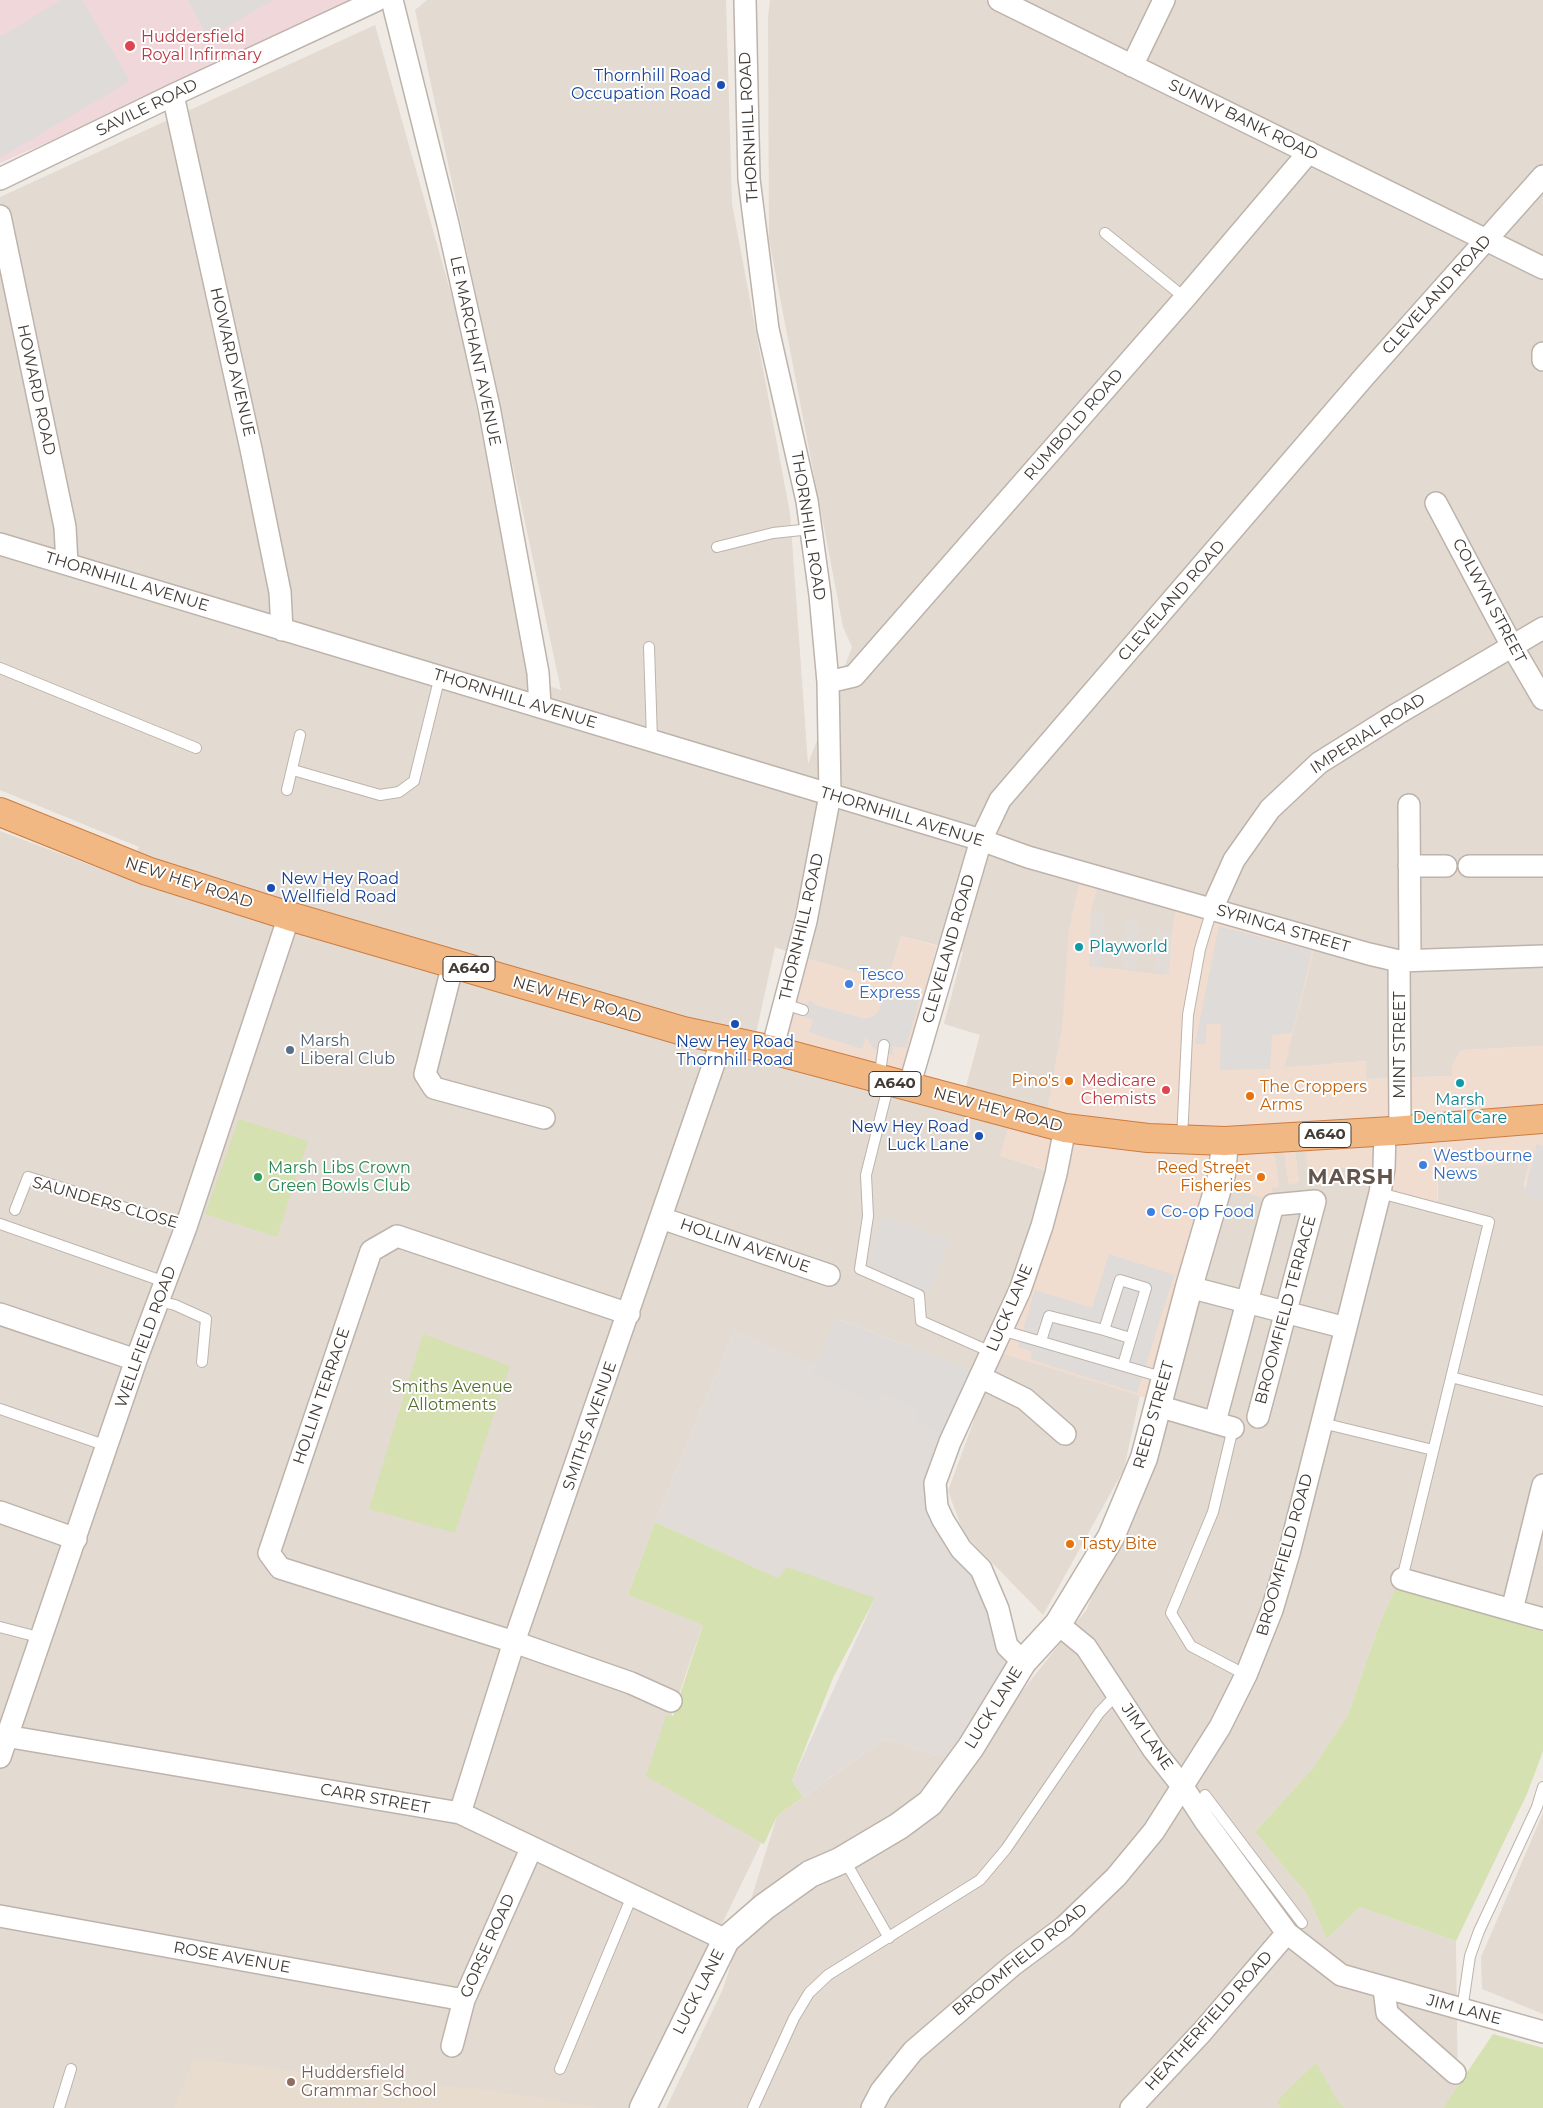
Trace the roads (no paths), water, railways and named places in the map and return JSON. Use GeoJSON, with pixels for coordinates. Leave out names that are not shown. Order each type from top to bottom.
{"type":"FeatureCollection","features":[{"type":"Feature","properties":{"kind":"highway","name":"NEW HEY ROAD"},"geometry":{"type":"LineString","coordinates":[[0,812],[147,871],[289,916],[683,1031],[772,1050],[1065,1128],[1107,1134],[1182,1140]]}},
{"type":"Feature","properties":{"kind":"highway","name":"A640"},"geometry":{"type":"LineString","coordinates":[[1182,1140],[1225,1141],[1392,1131],[1543,1119]]}},
{"type":"Feature","properties":{"kind":"street","name":"SAVILE ROAD"},"geometry":{"type":"LineString","coordinates":[[0,179],[173,95],[377,0]]}},
{"type":"Feature","properties":{"kind":"street","name":"LE MARCHANT AVENUE"},"geometry":{"type":"LineString","coordinates":[[392,0],[448,224],[489,407],[538,673],[540,706]]}},
{"type":"Feature","properties":{"kind":"street","name":"THORNHILL ROAD"},"geometry":{"type":"LineString","coordinates":[[745,0],[750,189],[768,329],[807,501],[828,682],[830,795],[808,912],[794,1007],[772,1050]]}},
{"type":"Feature","properties":{"kind":"street","name":"SUNNY BANK ROAD"},"geometry":{"type":"LineString","coordinates":[[999,0],[1487,238],[1543,268]]}},
{"type":"Feature","properties":{"kind":"street"},"geometry":{"type":"LineString","coordinates":[[1132,66],[1164,0]]}},
{"type":"Feature","properties":{"kind":"street","name":"HOWARD AVENUE"},"geometry":{"type":"LineString","coordinates":[[173,95],[253,459],[280,592],[282,630]]}},
{"type":"Feature","properties":{"kind":"street","name":"RUMBOLD ROAD"},"geometry":{"type":"LineString","coordinates":[[828,682],[854,676],[1185,298],[1309,152]]}},
{"type":"Feature","properties":{"kind":"street","name":"CLEVELAND ROAD"},"geometry":{"type":"LineString","coordinates":[[892,1083],[981,840],[1000,800],[1358,384],[1543,176]]}},
{"type":"Feature","properties":{"kind":"street","name":"HOWARD ROAD"},"geometry":{"type":"LineString","coordinates":[[0,216],[65,527],[67,564]]}},
{"type":"Feature","properties":{"kind":"street"},"geometry":{"type":"LineString","coordinates":[[1543,353],[1543,360]]}},
{"type":"Feature","properties":{"kind":"street","name":"COLWYN STREET"},"geometry":{"type":"LineString","coordinates":[[1436,503],[1512,646],[1543,699]]}},
{"type":"Feature","properties":{"kind":"street","name":"THORNHILL AVENUE"},"geometry":{"type":"LineString","coordinates":[[0,544],[981,840],[1028,857]]}},
{"type":"Feature","properties":{"kind":"street","name":"IMPERIAL ROAD"},"geometry":{"type":"LineString","coordinates":[[1212,909],[1234,860],[1270,808],[1318,763],[1543,628]]}},
{"type":"Feature","properties":{"kind":"street","name":"MINT STREET"},"geometry":{"type":"LineString","coordinates":[[1392,1131],[1409,866],[1409,805]]}},
{"type":"Feature","properties":{"kind":"street","name":"SYRINGA STREET"},"geometry":{"type":"LineString","coordinates":[[1028,857],[1369,954],[1404,960],[1543,956]]}},
{"type":"Feature","properties":{"kind":"street"},"geometry":{"type":"LineString","coordinates":[[1409,866],[1446,866]]}},
{"type":"Feature","properties":{"kind":"street"},"geometry":{"type":"LineString","coordinates":[[1469,866],[1543,866]]}},
{"type":"Feature","properties":{"kind":"street","name":"WELLFIELD ROAD"},"geometry":{"type":"LineString","coordinates":[[2,1743],[42,1638],[136,1360],[186,1227],[289,916]]}},
{"type":"Feature","properties":{"kind":"street"},"geometry":{"type":"LineString","coordinates":[[453,964],[426,1074],[434,1088],[544,1118]]}},
{"type":"Feature","properties":{"kind":"street","name":"SMITHS AVENUE"},"geometry":{"type":"LineString","coordinates":[[460,1813],[514,1642],[629,1314],[722,1040]]}},
{"type":"Feature","properties":{"kind":"street","name":"LUCK LANE"},"geometry":{"type":"LineString","coordinates":[[643,2108],[726,1940],[764,1907],[803,1880],[900,1826],[930,1803],[971,1746],[1023,1662],[1007,1646],[998,1608],[980,1570],[961,1549],[943,1520],[937,1507],[935,1483],[964,1396],[980,1377],[1020,1290],[1042,1226],[1056,1174],[1065,1128]]}},
{"type":"Feature","properties":{"kind":"street","name":"BROOMFIELD ROAD"},"geometry":{"type":"LineString","coordinates":[[872,2108],[881,2091],[912,2050],[1006,1971],[1064,1927],[1116,1877],[1154,1831],[1220,1727],[1246,1675],[1272,1610],[1322,1423],[1380,1193],[1392,1131]]}},
{"type":"Feature","properties":{"kind":"street","name":"REED STREET"},"geometry":{"type":"LineString","coordinates":[[1023,1662],[1058,1624],[1110,1536],[1144,1458],[1189,1287],[1222,1174],[1225,1141]]}},
{"type":"Feature","properties":{"kind":"street","name":"BROOMFIELD TERRACE"},"geometry":{"type":"LineString","coordinates":[[1224,1425],[1247,1302],[1273,1205],[1315,1201],[1258,1416]]}},
{"type":"Feature","properties":{"kind":"street","name":"HOLLIN AVENUE"},"geometry":{"type":"LineString","coordinates":[[661,1218],[830,1275]]}},
{"type":"Feature","properties":{"kind":"street","name":"HOLLIN TERRACE"},"geometry":{"type":"LineString","coordinates":[[514,1642],[280,1568],[270,1553],[371,1250],[397,1236],[629,1314]]}},
{"type":"Feature","properties":{"kind":"street"},"geometry":{"type":"LineString","coordinates":[[1189,1287],[1346,1328]]}},
{"type":"Feature","properties":{"kind":"street"},"geometry":{"type":"LineString","coordinates":[[0,1314],[136,1360]]}},
{"type":"Feature","properties":{"kind":"street"},"geometry":{"type":"LineString","coordinates":[[980,1377],[1025,1399],[1065,1434]]}},
{"type":"Feature","properties":{"kind":"street"},"geometry":{"type":"LineString","coordinates":[[1158,1406],[1224,1425]]}},
{"type":"Feature","properties":{"kind":"street"},"geometry":{"type":"LineString","coordinates":[[1512,1610],[1543,1485]]}},
{"type":"Feature","properties":{"kind":"street"},"geometry":{"type":"LineString","coordinates":[[0,1512],[76,1539]]}},
{"type":"Feature","properties":{"kind":"street"},"geometry":{"type":"LineString","coordinates":[[1402,1579],[1543,1619]]}},
{"type":"Feature","properties":{"kind":"street","name":"JIM LANE"},"geometry":{"type":"LineString","coordinates":[[1058,1624],[1086,1647],[1153,1749],[1237,1852],[1295,1928],[1341,1975],[1384,1989],[1543,2032]]}},
{"type":"Feature","properties":{"kind":"street"},"geometry":{"type":"LineString","coordinates":[[514,1642],[631,1683],[671,1701]]}},
{"type":"Feature","properties":{"kind":"street","name":"CARR STREET"},"geometry":{"type":"LineString","coordinates":[[2,1743],[460,1813],[531,1849],[726,1940]]}},
{"type":"Feature","properties":{"kind":"street","name":"GORSE ROAD"},"geometry":{"type":"LineString","coordinates":[[452,2046],[464,2000],[531,1849]]}},
{"type":"Feature","properties":{"kind":"street","name":"ROSE AVENUE"},"geometry":{"type":"LineString","coordinates":[[0,1916],[464,2000]]}},
{"type":"Feature","properties":{"kind":"street","name":"HEATHERFIELD ROAD"},"geometry":{"type":"LineString","coordinates":[[1138,2106],[1295,1928]]}},
{"type":"Feature","properties":{"kind":"street"},"geometry":{"type":"LineString","coordinates":[[1384,1989],[1386,2013],[1455,2073]]}},
{"type":"Feature","properties":{"kind":"lane"},"geometry":{"type":"LineString","coordinates":[[1105,233],[1185,298]]}},
{"type":"Feature","properties":{"kind":"lane"},"geometry":{"type":"LineString","coordinates":[[717,547],[773,534],[811,529]]}},
{"type":"Feature","properties":{"kind":"lane"},"geometry":{"type":"LineString","coordinates":[[649,647],[652,740]]}},
{"type":"Feature","properties":{"kind":"lane"},"geometry":{"type":"LineString","coordinates":[[0,668],[196,748]]}},
{"type":"Feature","properties":{"kind":"lane"},"geometry":{"type":"LineString","coordinates":[[293,770],[380,795],[399,792],[414,781],[440,676]]}},
{"type":"Feature","properties":{"kind":"lane"},"geometry":{"type":"LineString","coordinates":[[287,790],[300,735]]}},
{"type":"Feature","properties":{"kind":"lane","name":"IMPERIAL ROAD"},"geometry":{"type":"LineString","coordinates":[[1182,1140],[1188,1014],[1200,949],[1212,909]]}},
{"type":"Feature","properties":{"kind":"lane"},"geometry":{"type":"LineString","coordinates":[[884,1045],[892,1083],[866,1175],[868,1216],[860,1268],[918,1295],[921,1321],[991,1352]]}},
{"type":"Feature","properties":{"kind":"lane","name":"SAUNDERS CLOSE"},"geometry":{"type":"LineString","coordinates":[[15,1210],[28,1177],[186,1227]]}},
{"type":"Feature","properties":{"kind":"lane"},"geometry":{"type":"LineString","coordinates":[[1380,1193],[1489,1222],[1402,1579]]}},
{"type":"Feature","properties":{"kind":"lane"},"geometry":{"type":"LineString","coordinates":[[0,1224],[162,1291],[206,1319],[208,1326],[202,1362]]}},
{"type":"Feature","properties":{"kind":"lane"},"geometry":{"type":"LineString","coordinates":[[1104,1330],[1120,1280],[1146,1288],[1122,1365]]}},
{"type":"Feature","properties":{"kind":"lane"},"geometry":{"type":"LineString","coordinates":[[1042,1342],[1050,1316],[1130,1338]]}},
{"type":"Feature","properties":{"kind":"lane"},"geometry":{"type":"LineString","coordinates":[[1001,1330],[1166,1378]]}},
{"type":"Feature","properties":{"kind":"lane"},"geometry":{"type":"LineString","coordinates":[[1451,1377],[1543,1401]]}},
{"type":"Feature","properties":{"kind":"lane"},"geometry":{"type":"LineString","coordinates":[[0,1409],[107,1446]]}},
{"type":"Feature","properties":{"kind":"lane"},"geometry":{"type":"LineString","coordinates":[[1322,1423],[1433,1450]]}},
{"type":"Feature","properties":{"kind":"lane"},"geometry":{"type":"LineString","coordinates":[[1224,1425],[1213,1512],[1171,1613],[1191,1646],[1246,1675]]}},
{"type":"Feature","properties":{"kind":"lane"},"geometry":{"type":"LineString","coordinates":[[0,1628],[42,1638]]}},
{"type":"Feature","properties":{"kind":"lane"},"geometry":{"type":"LineString","coordinates":[[753,2108],[794,2018],[809,1993],[828,1974],[980,1880],[1006,1849],[1099,1713],[1117,1694]]}},
{"type":"Feature","properties":{"kind":"lane"},"geometry":{"type":"LineString","coordinates":[[1462,2010],[1470,1956],[1479,1931],[1537,1807],[1543,1787]]}},
{"type":"Feature","properties":{"kind":"lane","name":"JIM LANE"},"geometry":{"type":"LineString","coordinates":[[1205,1795],[1237,1852]]}},
{"type":"Feature","properties":{"kind":"lane"},"geometry":{"type":"LineString","coordinates":[[843,1858],[889,1938]]}},
{"type":"Feature","properties":{"kind":"lane"},"geometry":{"type":"LineString","coordinates":[[560,2068],[632,1896]]}},
{"type":"Feature","properties":{"kind":"lane"},"geometry":{"type":"LineString","coordinates":[[59,2108],[71,2070]]}},
{"type":"Feature","properties":{"kind":"place","name":"Huddersfield Royal Infirmary"},"geometry":{"type":"Point","coordinates":[130,46]}},
{"type":"Feature","properties":{"kind":"place","name":"Thornhill Road Occupation Road"},"geometry":{"type":"Point","coordinates":[721,85]}},
{"type":"Feature","properties":{"kind":"place","name":"New Hey Road Wellfield Road"},"geometry":{"type":"Point","coordinates":[271,888]}},
{"type":"Feature","properties":{"kind":"place","name":"Playworld"},"geometry":{"type":"Point","coordinates":[1079,947]}},
{"type":"Feature","properties":{"kind":"place","name":"Tesco Express"},"geometry":{"type":"Point","coordinates":[849,984]}},
{"type":"Feature","properties":{"kind":"place","name":"New Hey Road Thornhill Road"},"geometry":{"type":"Point","coordinates":[735,1024]}},
{"type":"Feature","properties":{"kind":"place","name":"Marsh Liberal Club"},"geometry":{"type":"Point","coordinates":[290,1050]}},
{"type":"Feature","properties":{"kind":"place","name":"Pino's"},"geometry":{"type":"Point","coordinates":[1069,1081]}},
{"type":"Feature","properties":{"kind":"place","name":"Marsh Dental Care"},"geometry":{"type":"Point","coordinates":[1460,1083]}},
{"type":"Feature","properties":{"kind":"place","name":"Medicare Chemists"},"geometry":{"type":"Point","coordinates":[1166,1090]}},
{"type":"Feature","properties":{"kind":"place","name":"The Croppers Arms"},"geometry":{"type":"Point","coordinates":[1250,1096]}},
{"type":"Feature","properties":{"kind":"place","name":"New Hey Road Luck Lane"},"geometry":{"type":"Point","coordinates":[979,1136]}},
{"type":"Feature","properties":{"kind":"place","name":"Westbourne News"},"geometry":{"type":"Point","coordinates":[1423,1165]}},
{"type":"Feature","properties":{"kind":"place","name":"Marsh Libs Crown Green Bowls Club"},"geometry":{"type":"Point","coordinates":[258,1177]}},
{"type":"Feature","properties":{"kind":"place","name":"Reed Street Fisheries"},"geometry":{"type":"Point","coordinates":[1261,1177]}},
{"type":"Feature","properties":{"kind":"place","name":"Co-op Food"},"geometry":{"type":"Point","coordinates":[1151,1212]}},
{"type":"Feature","properties":{"kind":"place","name":"Tasty Bite"},"geometry":{"type":"Point","coordinates":[1070,1544]}},
{"type":"Feature","properties":{"kind":"place","name":"Huddersfield Grammar School"},"geometry":{"type":"Point","coordinates":[291,2082]}},
{"type":"Feature","properties":{"kind":"district","name":"MARSH"},"geometry":{"type":"Point","coordinates":[1351,1178]}},
{"type":"Feature","properties":{"kind":"park label","name":"Smiths Avenue Allotments"},"geometry":{"type":"Point","coordinates":[452,1396]}}]}
